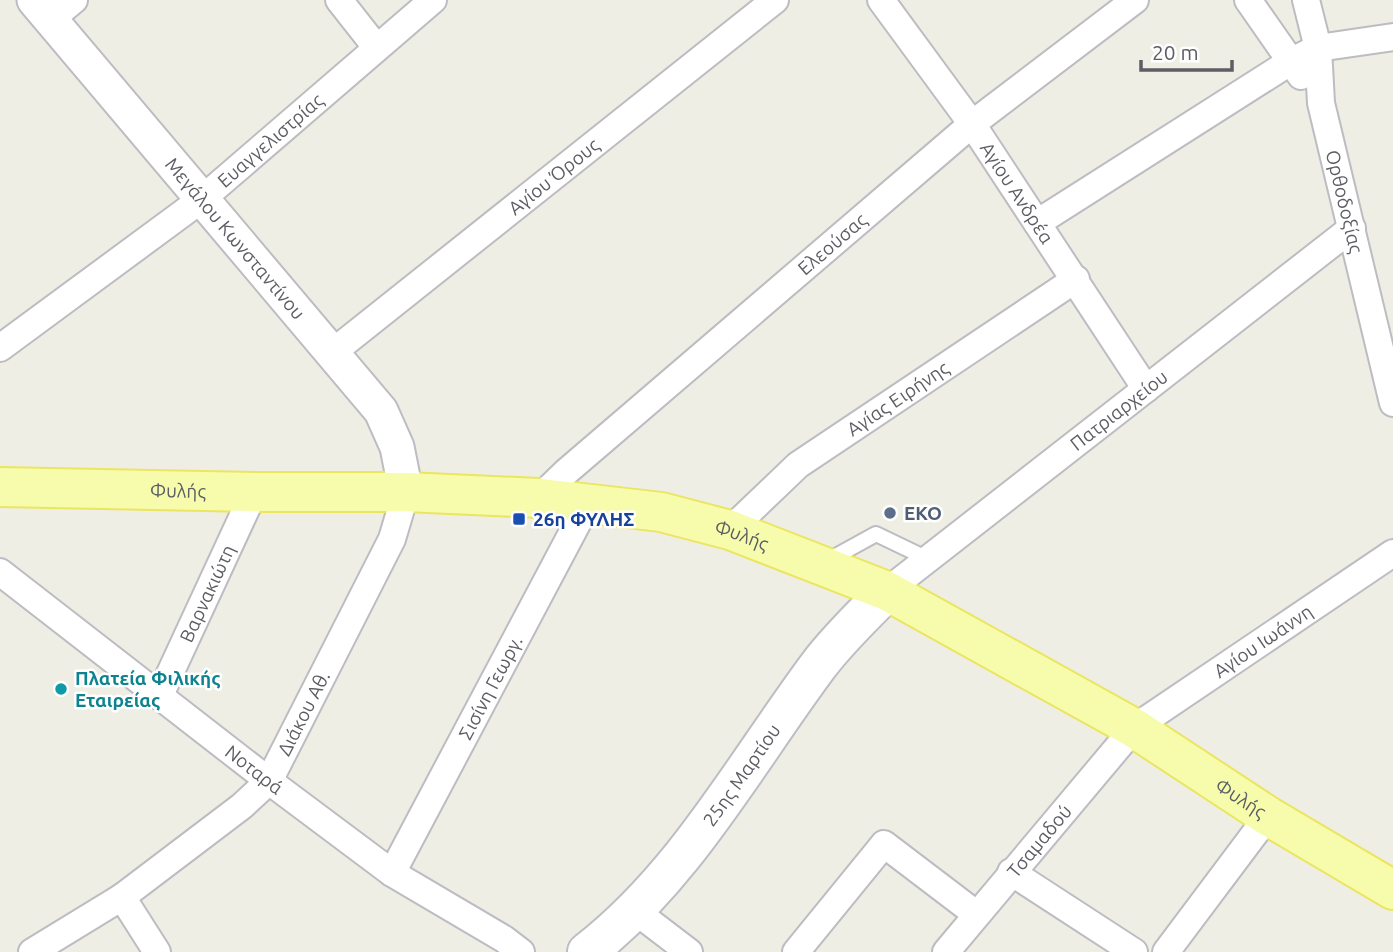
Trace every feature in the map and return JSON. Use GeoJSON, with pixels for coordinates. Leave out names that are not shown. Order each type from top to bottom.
{"type":"FeatureCollection","features":[{"type":"Feature","properties":{"kind":"main road","name":"Φυλής"},"geometry":{"type":"LineString","coordinates":[[0,487],[406,492],[539,498],[661,512],[730,530],[887,591],[1134,728],[1268,816],[1393,890]]}},
{"type":"Feature","properties":{"kind":"main road","name":"25ης Μαρτίου"},"geometry":{"type":"LineString","coordinates":[[587,952],[634,910],[675,866],[820,663],[887,591]]}},
{"type":"Feature","properties":{"kind":"street"},"geometry":{"type":"LineString","coordinates":[[339,0],[376,47]]}},
{"type":"Feature","properties":{"kind":"street","name":"Ευαγγελιστρίας"},"geometry":{"type":"LineString","coordinates":[[0,348],[202,199],[433,0]]}},
{"type":"Feature","properties":{"kind":"street","name":"Αγίου Όρους"},"geometry":{"type":"LineString","coordinates":[[333,352],[775,0]]}},
{"type":"Feature","properties":{"kind":"street","name":"Αγίου Ανδρέα"},"geometry":{"type":"LineString","coordinates":[[881,0],[972,124],[1146,389]]}},
{"type":"Feature","properties":{"kind":"street","name":"Ελεούσας"},"geometry":{"type":"LineString","coordinates":[[539,498],[576,463],[972,124],[1135,0]]}},
{"type":"Feature","properties":{"kind":"street"},"geometry":{"type":"LineString","coordinates":[[1248,0],[1321,103]]}},
{"type":"Feature","properties":{"kind":"street","name":"Ορθοδοξίας"},"geometry":{"type":"LineString","coordinates":[[1306,0],[1318,48],[1321,103],[1393,403]]}},
{"type":"Feature","properties":{"kind":"street","name":"Μεγάλου Κωνσταντίνου"},"geometry":{"type":"LineString","coordinates":[[53,6],[202,199],[381,411],[397,447],[406,492]]}},
{"type":"Feature","properties":{"kind":"street"},"geometry":{"type":"LineString","coordinates":[[1037,223],[1290,62],[1318,48],[1393,37]]}},
{"type":"Feature","properties":{"kind":"street","name":"Πατριαρχείου"},"geometry":{"type":"LineString","coordinates":[[887,591],[1352,228]]}},
{"type":"Feature","properties":{"kind":"street","name":"Αγίας Ειρήνης"},"geometry":{"type":"LineString","coordinates":[[730,530],[799,465],[1076,279]]}},
{"type":"Feature","properties":{"kind":"street","name":"Βαρνακιώτη"},"geometry":{"type":"LineString","coordinates":[[160,695],[254,492]]}},
{"type":"Feature","properties":{"kind":"street","name":"Διάκου Αθ."},"geometry":{"type":"LineString","coordinates":[[32,952],[122,897],[242,806],[269,781],[392,539],[406,492]]}},
{"type":"Feature","properties":{"kind":"street","name":"Σισίνη Γεωργ."},"geometry":{"type":"LineString","coordinates":[[392,873],[588,503]]}},
{"type":"Feature","properties":{"kind":"street","name":"Αγίου Ιωάννη"},"geometry":{"type":"LineString","coordinates":[[1134,728],[1393,553]]}},
{"type":"Feature","properties":{"kind":"street","name":"Νοταρά"},"geometry":{"type":"LineString","coordinates":[[0,572],[392,873],[504,939],[520,952]]}},
{"type":"Feature","properties":{"kind":"street","name":"Τσαμαδού"},"geometry":{"type":"LineString","coordinates":[[946,952],[1134,728]]}},
{"type":"Feature","properties":{"kind":"street"},"geometry":{"type":"LineString","coordinates":[[1166,952],[1268,816]]}},
{"type":"Feature","properties":{"kind":"street"},"geometry":{"type":"LineString","coordinates":[[796,952],[884,844],[976,914]]}},
{"type":"Feature","properties":{"kind":"street"},"geometry":{"type":"LineString","coordinates":[[1011,872],[1134,952]]}},
{"type":"Feature","properties":{"kind":"street"},"geometry":{"type":"LineString","coordinates":[[122,897],[157,952]]}},
{"type":"Feature","properties":{"kind":"street"},"geometry":{"type":"LineString","coordinates":[[634,910],[689,952]]}},
{"type":"Feature","properties":{"kind":"lane"},"geometry":{"type":"LineString","coordinates":[[821,564],[876,534],[928,559]]}},
{"type":"Feature","properties":{"kind":"place","name":"EKO"},"geometry":{"type":"Point","coordinates":[890,513]}},
{"type":"Feature","properties":{"kind":"place","name":"26η ΦΥΛΗΣ"},"geometry":{"type":"Point","coordinates":[519,519]}},
{"type":"Feature","properties":{"kind":"place","name":"Πλατεία Φιλικής Εταιρείας"},"geometry":{"type":"Point","coordinates":[61,689]}}]}
